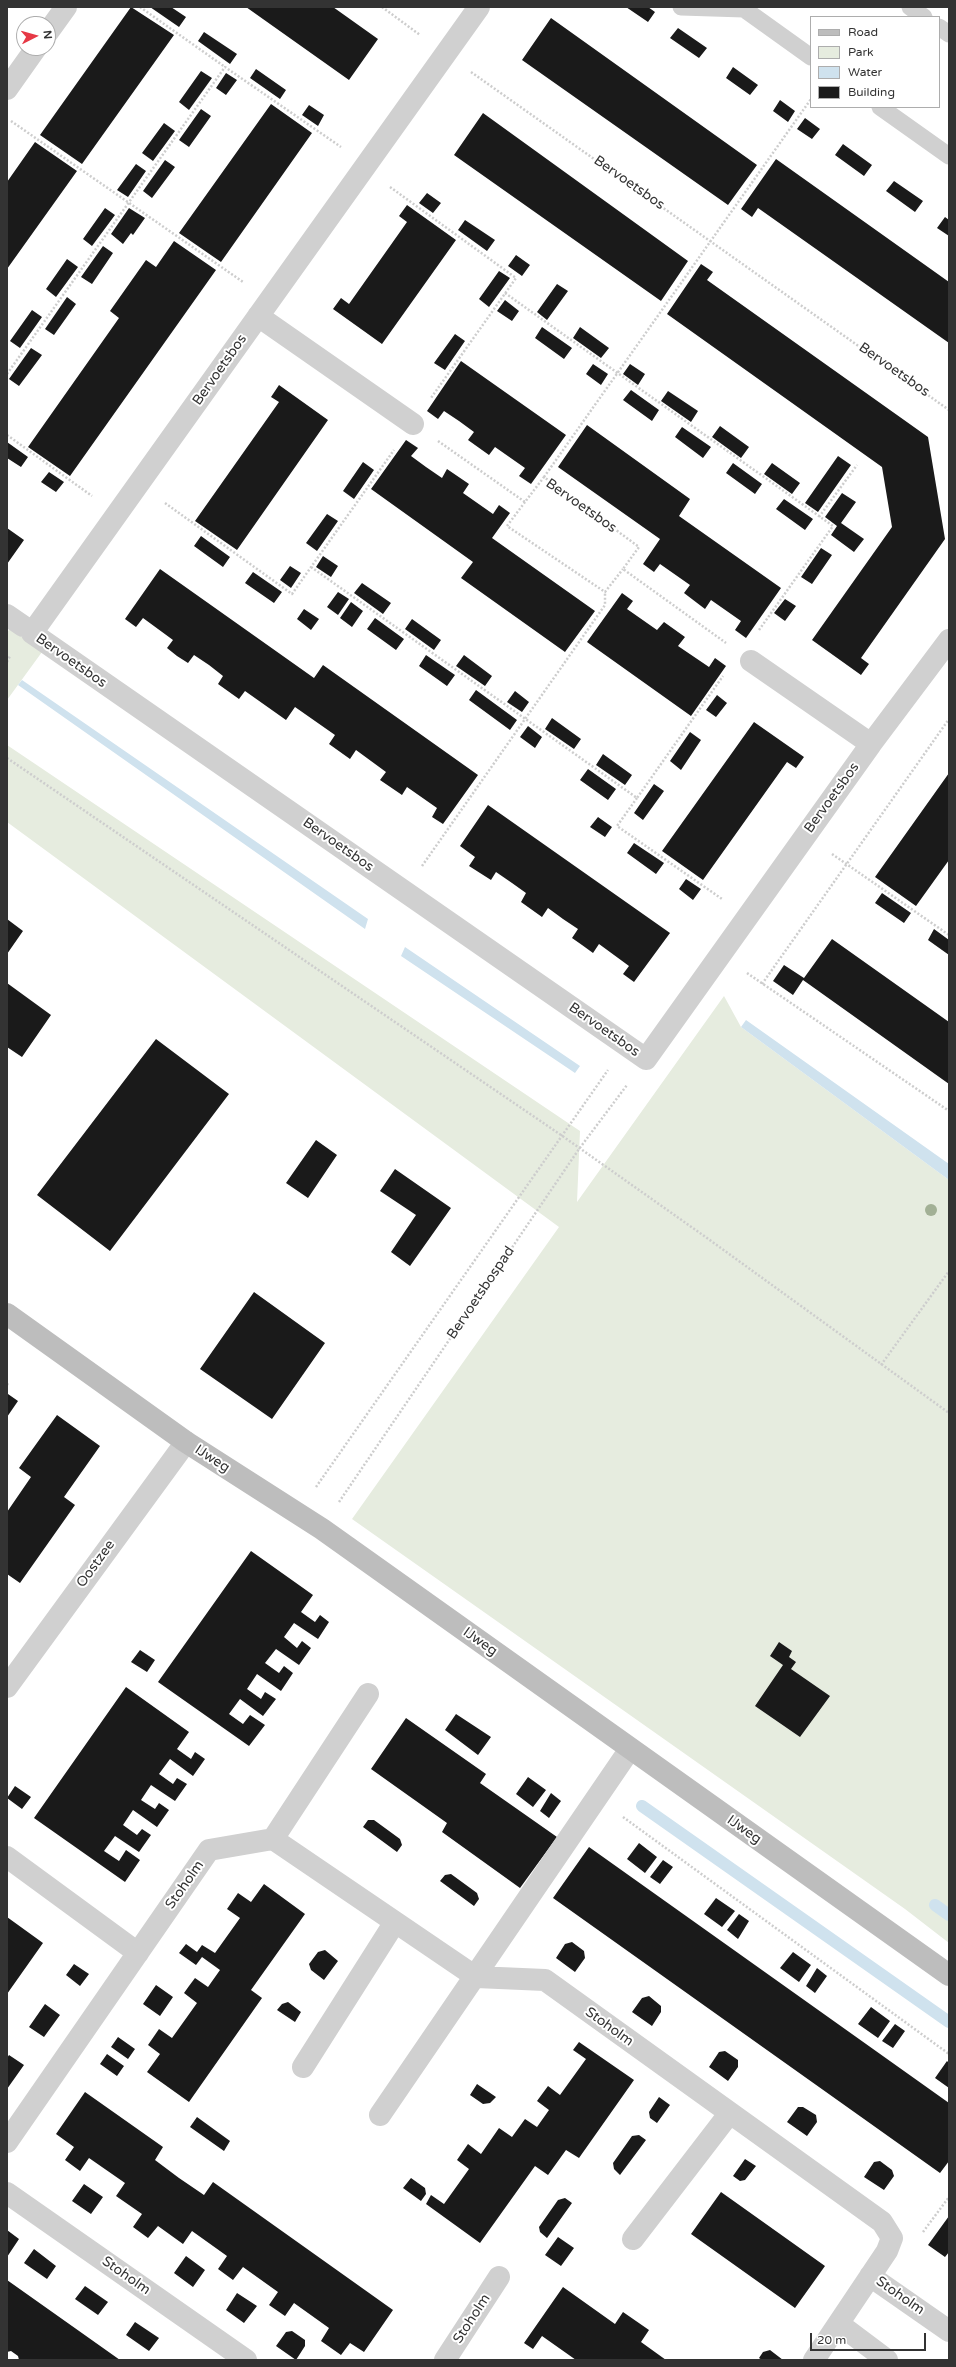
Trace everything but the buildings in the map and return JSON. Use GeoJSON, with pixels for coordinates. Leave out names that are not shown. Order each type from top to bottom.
{"type":"FeatureCollection","features":[{"type":"Feature","properties":{"kind":"street"},"geometry":{"type":"LineString","coordinates":[[56,21],[66,7]]}},
{"type":"Feature","properties":{"kind":"street","name":"Bervoetsbos"},"geometry":{"type":"LineString","coordinates":[[479,7],[32,633],[646,1059],[871,744],[949,640]]}},
{"type":"Feature","properties":{"kind":"street"},"geometry":{"type":"LineString","coordinates":[[7,89],[30,56]]}},
{"type":"Feature","properties":{"kind":"street"},"geometry":{"type":"LineString","coordinates":[[264,308],[413,424]]}},
{"type":"Feature","properties":{"kind":"street"},"geometry":{"type":"LineString","coordinates":[[744,656],[871,744]]}},
{"type":"Feature","properties":{"kind":"street","name":"IJweg"},"geometry":{"type":"LineString","coordinates":[[7,1314],[186,1442],[322,1529],[949,1975]]}},
{"type":"Feature","properties":{"kind":"street","name":"Oostzee"},"geometry":{"type":"LineString","coordinates":[[7,1687],[186,1442]]}},
{"type":"Feature","properties":{"kind":"street"},"geometry":{"type":"LineString","coordinates":[[368,1694],[273,1839],[476,1977]]}},
{"type":"Feature","properties":{"kind":"street"},"geometry":{"type":"LineString","coordinates":[[380,2115],[476,1977],[630,1749]]}},
{"type":"Feature","properties":{"kind":"street","name":"Stoholm"},"geometry":{"type":"LineString","coordinates":[[7,2142],[209,1850],[273,1839]]}},
{"type":"Feature","properties":{"kind":"street"},"geometry":{"type":"LineString","coordinates":[[7,1857],[138,1953]]}},
{"type":"Feature","properties":{"kind":"street"},"geometry":{"type":"LineString","coordinates":[[303,2067],[395,1922]]}},
{"type":"Feature","properties":{"kind":"street","name":"Stoholm"},"geometry":{"type":"LineString","coordinates":[[476,1977],[545,1980],[729,2114],[882,2222],[892,2238],[887,2251],[814,2360]]}},
{"type":"Feature","properties":{"kind":"street"},"geometry":{"type":"LineString","coordinates":[[633,2239],[729,2114]]}},
{"type":"Feature","properties":{"kind":"street","name":"Stoholm"},"geometry":{"type":"LineString","coordinates":[[7,2193],[246,2360]]}},
{"type":"Feature","properties":{"kind":"street","name":"Stoholm"},"geometry":{"type":"LineString","coordinates":[[870,2276],[949,2331]]}},
{"type":"Feature","properties":{"kind":"street","name":"Stoholm"},"geometry":{"type":"LineString","coordinates":[[445,2360],[499,2277]]}},
{"type":"Feature","properties":{"kind":"street"},"geometry":{"type":"LineString","coordinates":[[838,2324],[887,2360]]}},
{"type":"Feature","properties":{"kind":"lane"},"geometry":{"type":"LineString","coordinates":[[681,7],[745,8],[810,56]]}},
{"type":"Feature","properties":{"kind":"lane"},"geometry":{"type":"LineString","coordinates":[[910,7],[923,16]]}},
{"type":"Feature","properties":{"kind":"lane"},"geometry":{"type":"LineString","coordinates":[[940,28],[949,34]]}},
{"type":"Feature","properties":{"kind":"lane"},"geometry":{"type":"LineString","coordinates":[[881,108],[949,156]]}},
{"type":"Feature","properties":{"kind":"path"},"geometry":{"type":"LineString","coordinates":[[138,484],[292,594],[516,278],[366,167],[140,7]]}},
{"type":"Feature","properties":{"kind":"path"},"geometry":{"type":"LineString","coordinates":[[382,7],[445,55]]}},
{"type":"Feature","properties":{"kind":"path","name":"Bervoetsbos"},"geometry":{"type":"LineString","coordinates":[[445,55],[483,79],[949,410]]}},
{"type":"Feature","properties":{"kind":"path"},"geometry":{"type":"LineString","coordinates":[[7,374],[225,67]]}},
{"type":"Feature","properties":{"kind":"path"},"geometry":{"type":"LineString","coordinates":[[544,477],[810,100]]}},
{"type":"Feature","properties":{"kind":"path"},"geometry":{"type":"LineString","coordinates":[[7,118],[129,202],[264,308]]}},
{"type":"Feature","properties":{"kind":"path"},"geometry":{"type":"LineString","coordinates":[[505,294],[833,526],[744,656],[617,826],[748,917]]}},
{"type":"Feature","properties":{"kind":"path"},"geometry":{"type":"LineString","coordinates":[[413,424],[525,502]]}},
{"type":"Feature","properties":{"kind":"path"},"geometry":{"type":"LineString","coordinates":[[7,436],[117,514]]}},
{"type":"Feature","properties":{"kind":"path"},"geometry":{"type":"LineString","coordinates":[[819,516],[857,465]]}},
{"type":"Feature","properties":{"kind":"path","name":"Bervoetsbos"},"geometry":{"type":"LineString","coordinates":[[604,592],[507,526],[544,477],[639,547],[624,569]]}},
{"type":"Feature","properties":{"kind":"path"},"geometry":{"type":"LineString","coordinates":[[311,567],[637,798]]}},
{"type":"Feature","properties":{"kind":"path"},"geometry":{"type":"LineString","coordinates":[[404,892],[605,605],[604,592],[624,569],[655,593],[744,656]]}},
{"type":"Feature","properties":{"kind":"path"},"geometry":{"type":"LineString","coordinates":[[762,984],[949,719]]}},
{"type":"Feature","properties":{"kind":"path"},"geometry":{"type":"LineString","coordinates":[[7,758],[708,1238],[949,1413]]}},
{"type":"Feature","properties":{"kind":"path"},"geometry":{"type":"LineString","coordinates":[[806,835],[949,935]]}},
{"type":"Feature","properties":{"kind":"path"},"geometry":{"type":"LineString","coordinates":[[720,955],[949,1111]]}},
{"type":"Feature","properties":{"kind":"path"},"geometry":{"type":"LineString","coordinates":[[297,1514],[625,1045]]}},
{"type":"Feature","properties":{"kind":"path","name":"Bervoetsbospad"},"geometry":{"type":"LineString","coordinates":[[322,1529],[579,1149],[646,1059]]}},
{"type":"Feature","properties":{"kind":"path"},"geometry":{"type":"LineString","coordinates":[[881,1365],[949,1271]]}},
{"type":"Feature","properties":{"kind":"path"},"geometry":{"type":"LineString","coordinates":[[597,1798],[949,2054]]}},
{"type":"Feature","properties":{"kind":"path"},"geometry":{"type":"LineString","coordinates":[[892,2238],[916,2238],[925,2230],[949,2197]]}},
{"type":"Feature","properties":{"kind":"green space"},"geometry":{"type":"Polygon","coordinates":[[[10,628],[42,652],[7,700],[7,633],[10,628]]]}},
{"type":"Feature","properties":{"kind":"green space"},"geometry":{"type":"Polygon","coordinates":[[[7,745],[580,1131],[577,1202],[724,996],[741,1027],[949,1180],[949,1943],[905,1909],[352,1519],[559,1227],[7,822],[7,745]]]}},
{"type":"Feature","properties":{"kind":"water"},"geometry":{"type":"Polygon","coordinates":[[[22,680],[368,919],[365,929],[18,685],[22,680]]]}},
{"type":"Feature","properties":{"kind":"water"},"geometry":{"type":"Polygon","coordinates":[[[405,947],[580,1066],[575,1073],[401,956],[405,947]]]}},
{"type":"Feature","properties":{"kind":"water"},"geometry":{"type":"Polygon","coordinates":[[[746,1020],[949,1164],[949,1180],[741,1027],[746,1020]]]}},
{"type":"Feature","properties":{"kind":"waterway"},"geometry":{"type":"LineString","coordinates":[[642,1806],[949,2022]]}},
{"type":"Feature","properties":{"kind":"waterway"},"geometry":{"type":"LineString","coordinates":[[935,1905],[949,1915]]}}]}
